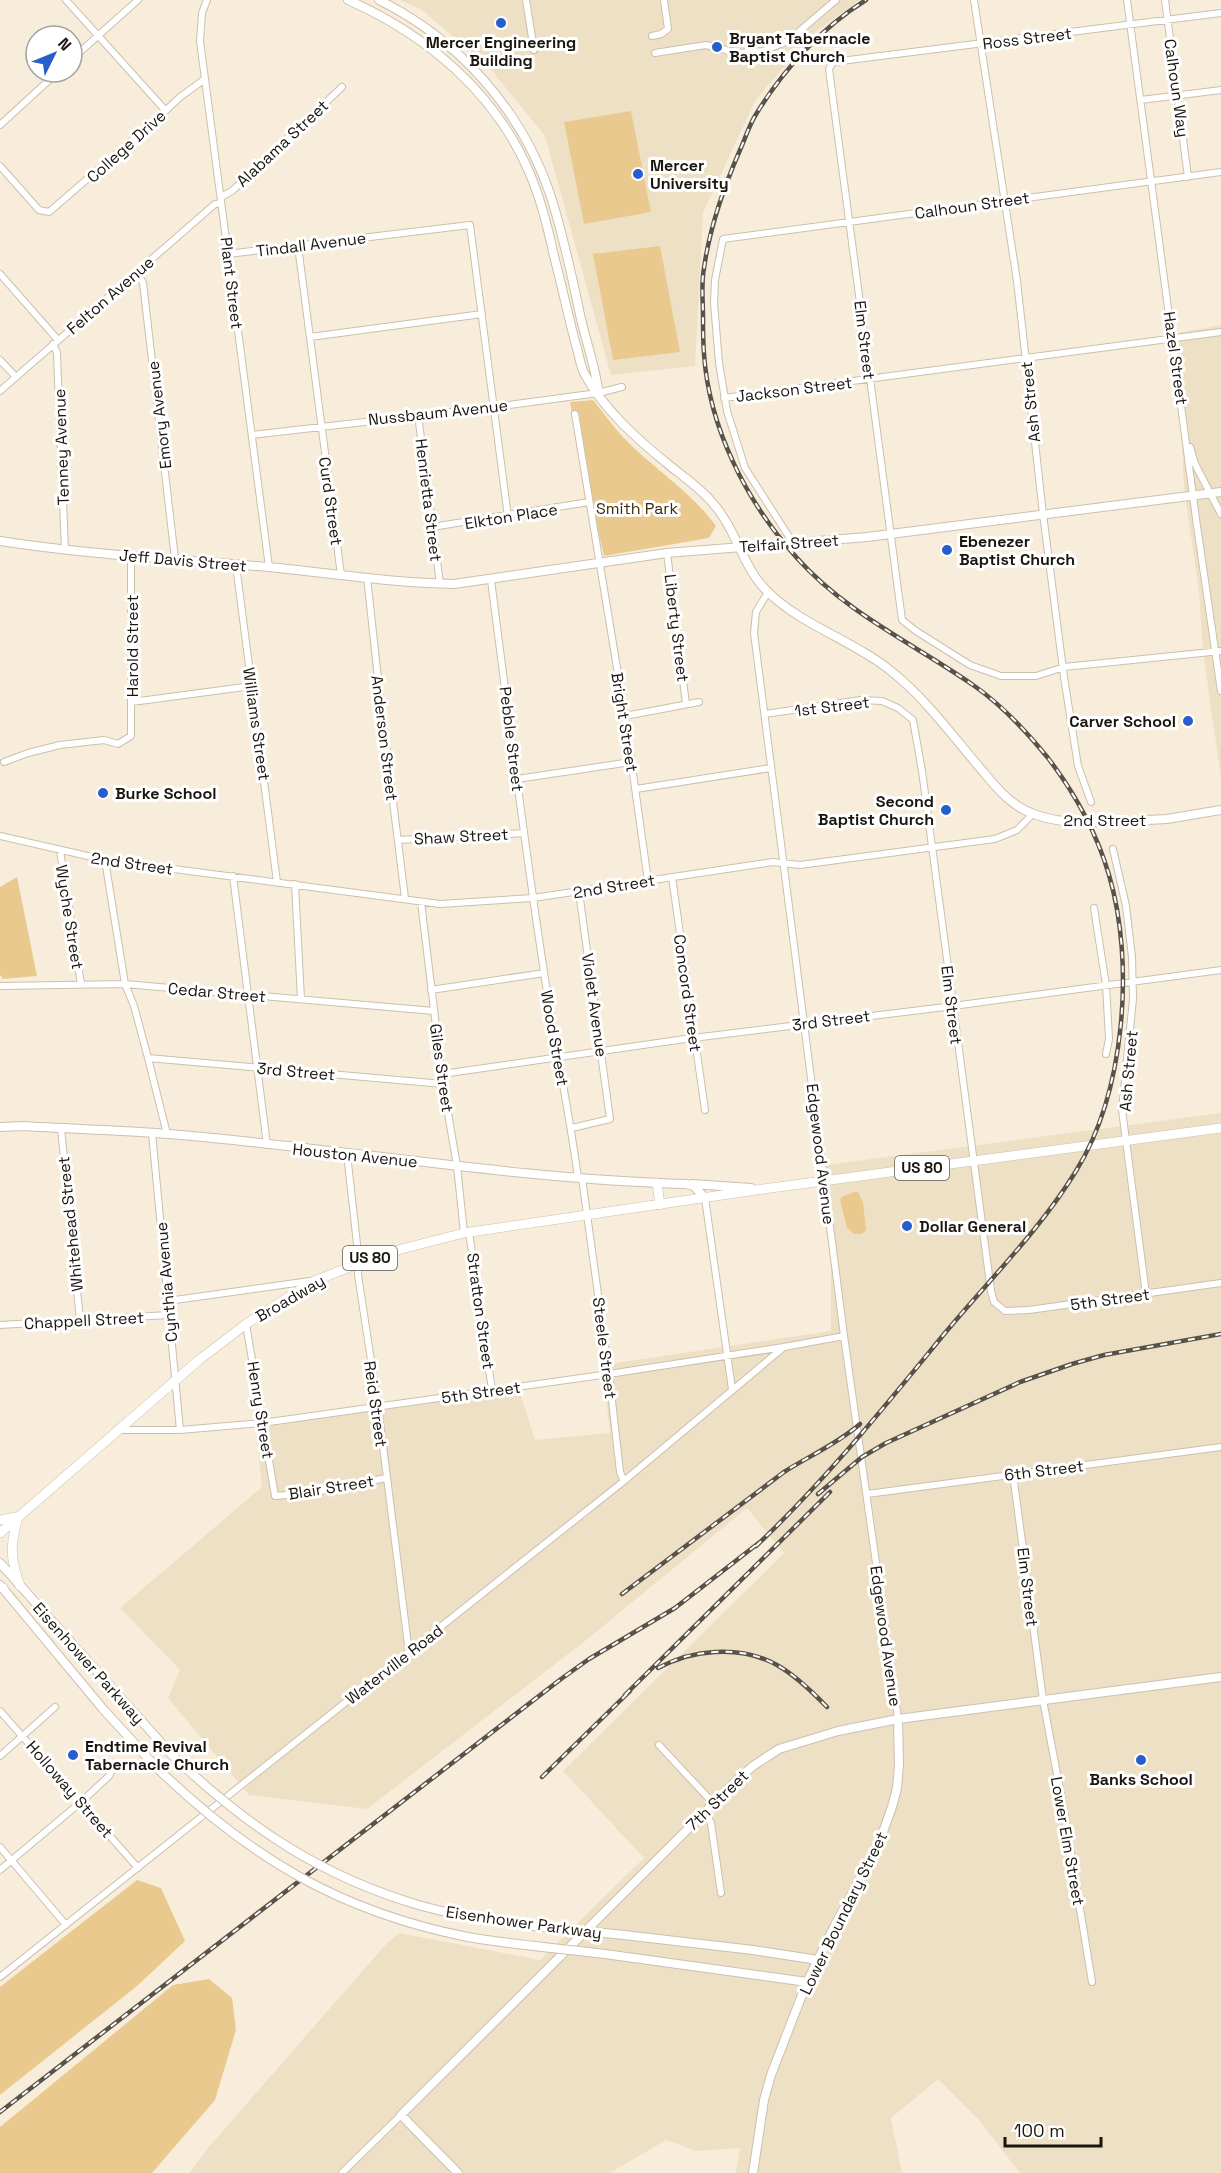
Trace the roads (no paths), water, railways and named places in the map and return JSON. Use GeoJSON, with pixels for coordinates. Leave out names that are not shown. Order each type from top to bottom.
{"type":"FeatureCollection","features":[{"type":"Feature","properties":{"kind":"main road","name":"US 80"},"geometry":{"type":"LineString","coordinates":[[705,1198],[1126,1139],[1221,1128]]}},
{"type":"Feature","properties":{"kind":"main road"},"geometry":{"type":"LineString","coordinates":[[657,1183],[660,1204]]}},
{"type":"Feature","properties":{"kind":"main road","name":"Broadway"},"geometry":{"type":"LineString","coordinates":[[18,1517],[175,1380],[246,1324],[314,1281],[359,1262],[467,1232],[705,1198]]}},
{"type":"Feature","properties":{"kind":"main road","name":"US 80"},"geometry":{"type":"LineString","coordinates":[[0,1533],[18,1517]]}},
{"type":"Feature","properties":{"kind":"main road"},"geometry":{"type":"LineString","coordinates":[[0,1520],[18,1517],[11,1559],[20,1586]]}},
{"type":"Feature","properties":{"kind":"street"},"geometry":{"type":"LineString","coordinates":[[66,0],[165,110]]}},
{"type":"Feature","properties":{"kind":"street"},"geometry":{"type":"LineString","coordinates":[[84,48],[138,0]]}},
{"type":"Feature","properties":{"kind":"street","name":"Plant Street"},"geometry":{"type":"LineString","coordinates":[[207,0],[202,13],[200,42],[268,567]]}},
{"type":"Feature","properties":{"kind":"street"},"geometry":{"type":"LineString","coordinates":[[348,0],[402,28],[433,49],[471,84],[501,121],[520,154],[536,191],[584,371],[598,393],[627,428],[698,488],[715,506],[729,525],[753,574],[768,592],[789,608],[864,652],[895,674],[926,704],[1003,794],[1018,807],[1033,814]]}},
{"type":"Feature","properties":{"kind":"street"},"geometry":{"type":"LineString","coordinates":[[379,0],[416,21],[464,59],[504,105],[531,149],[558,219],[598,393]]}},
{"type":"Feature","properties":{"kind":"street"},"geometry":{"type":"LineString","coordinates":[[526,0],[534,50]]}},
{"type":"Feature","properties":{"kind":"street"},"geometry":{"type":"LineString","coordinates":[[652,36],[668,29],[664,0]]}},
{"type":"Feature","properties":{"kind":"street"},"geometry":{"type":"LineString","coordinates":[[654,53],[706,45],[738,52],[763,51],[788,40],[836,0]]}},
{"type":"Feature","properties":{"kind":"street","name":"Ash Street"},"geometry":{"type":"LineString","coordinates":[[974,0],[1017,281],[1042,514],[1077,758],[1091,802]]}},
{"type":"Feature","properties":{"kind":"street","name":"Hazel Street"},"geometry":{"type":"LineString","coordinates":[[1127,0],[1193,495],[1219,652],[1221,692]]}},
{"type":"Feature","properties":{"kind":"street","name":"Calhoun Way"},"geometry":{"type":"LineString","coordinates":[[1165,0],[1188,177]]}},
{"type":"Feature","properties":{"kind":"street","name":"Ross Street"},"geometry":{"type":"LineString","coordinates":[[833,62],[1221,13]]}},
{"type":"Feature","properties":{"kind":"street","name":"Elm Street"},"geometry":{"type":"LineString","coordinates":[[833,62],[829,69],[902,620],[916,631],[983,671],[1000,676],[1036,676],[1064,667]]}},
{"type":"Feature","properties":{"kind":"street","name":"College Drive"},"geometry":{"type":"LineString","coordinates":[[0,166],[39,210],[46,213],[56,208],[165,110],[199,81],[205,79]]}},
{"type":"Feature","properties":{"kind":"street"},"geometry":{"type":"LineString","coordinates":[[0,124],[45,84]]}},
{"type":"Feature","properties":{"kind":"street","name":"Alabama Street"},"geometry":{"type":"LineString","coordinates":[[221,200],[342,87]]}},
{"type":"Feature","properties":{"kind":"street"},"geometry":{"type":"LineString","coordinates":[[1141,100],[1221,90]]}},
{"type":"Feature","properties":{"kind":"street","name":"Calhoun Street"},"geometry":{"type":"LineString","coordinates":[[724,398],[714,303],[715,280],[723,239],[1221,172]]}},
{"type":"Feature","properties":{"kind":"street","name":"Felton Avenue"},"geometry":{"type":"LineString","coordinates":[[0,391],[221,200]]}},
{"type":"Feature","properties":{"kind":"street","name":"Tindall Avenue"},"geometry":{"type":"LineString","coordinates":[[228,254],[470,225],[482,314]]}},
{"type":"Feature","properties":{"kind":"street","name":"Curd Street"},"geometry":{"type":"LineString","coordinates":[[298,246],[341,575]]}},
{"type":"Feature","properties":{"kind":"street","name":"Emory Avenue"},"geometry":{"type":"LineString","coordinates":[[137,272],[143,282],[175,559]]}},
{"type":"Feature","properties":{"kind":"street"},"geometry":{"type":"LineString","coordinates":[[0,274],[56,342]]}},
{"type":"Feature","properties":{"kind":"street"},"geometry":{"type":"LineString","coordinates":[[310,337],[482,314],[508,517]]}},
{"type":"Feature","properties":{"kind":"street","name":"Jackson Street"},"geometry":{"type":"LineString","coordinates":[[724,398],[1221,333]]}},
{"type":"Feature","properties":{"kind":"street","name":"Tenney Avenue"},"geometry":{"type":"LineString","coordinates":[[56,342],[65,550]]}},
{"type":"Feature","properties":{"kind":"street"},"geometry":{"type":"LineString","coordinates":[[0,360],[16,377]]}},
{"type":"Feature","properties":{"kind":"street","name":"Nussbaum Avenue"},"geometry":{"type":"LineString","coordinates":[[252,435],[495,407],[598,393],[622,387]]}},
{"type":"Feature","properties":{"kind":"street"},"geometry":{"type":"LineString","coordinates":[[724,398],[733,435],[745,468],[793,543]]}},
{"type":"Feature","properties":{"kind":"street","name":"Bright Street"},"geometry":{"type":"LineString","coordinates":[[575,414],[625,716],[648,881]]}},
{"type":"Feature","properties":{"kind":"street","name":"Henrietta Street"},"geometry":{"type":"LineString","coordinates":[[418,415],[440,584]]}},
{"type":"Feature","properties":{"kind":"street"},"geometry":{"type":"LineString","coordinates":[[1186,436],[1196,464],[1221,514]]}},
{"type":"Feature","properties":{"kind":"street"},"geometry":{"type":"LineString","coordinates":[[1210,493],[1221,492]]}},
{"type":"Feature","properties":{"kind":"street","name":"Telfair Street"},"geometry":{"type":"LineString","coordinates":[[367,577],[440,584],[491,580],[666,553],[891,533],[1210,493]]}},
{"type":"Feature","properties":{"kind":"street","name":"Elkton Place"},"geometry":{"type":"LineString","coordinates":[[432,527],[508,517],[589,502]]}},
{"type":"Feature","properties":{"kind":"street","name":"Jeff Davis Street"},"geometry":{"type":"LineString","coordinates":[[0,541],[65,550],[367,577]]}},
{"type":"Feature","properties":{"kind":"street","name":"Liberty Street"},"geometry":{"type":"LineString","coordinates":[[666,553],[686,704]]}},
{"type":"Feature","properties":{"kind":"street","name":"Harold Street"},"geometry":{"type":"LineString","coordinates":[[4,762],[60,745],[104,740],[118,744],[131,736],[131,556]]}},
{"type":"Feature","properties":{"kind":"street","name":"Williams Street"},"geometry":{"type":"LineString","coordinates":[[236,565],[277,882]]}},
{"type":"Feature","properties":{"kind":"street","name":"Anderson Street"},"geometry":{"type":"LineString","coordinates":[[367,577],[405,898]]}},
{"type":"Feature","properties":{"kind":"street","name":"Pebble Street"},"geometry":{"type":"LineString","coordinates":[[491,580],[533,898]]}},
{"type":"Feature","properties":{"kind":"street","name":"Edgewood Avenue"},"geometry":{"type":"LineString","coordinates":[[768,592],[760,603],[754,622],[844,1336],[898,1719]]}},
{"type":"Feature","properties":{"kind":"street"},"geometry":{"type":"LineString","coordinates":[[1064,667],[1219,652]]}},
{"type":"Feature","properties":{"kind":"street"},"geometry":{"type":"LineString","coordinates":[[132,702],[252,686]]}},
{"type":"Feature","properties":{"kind":"street","name":"1st Street"},"geometry":{"type":"LineString","coordinates":[[765,714],[861,700],[882,701],[898,708]]}},
{"type":"Feature","properties":{"kind":"street"},"geometry":{"type":"LineString","coordinates":[[625,716],[699,702]]}},
{"type":"Feature","properties":{"kind":"street","name":"Elm Street"},"geometry":{"type":"LineString","coordinates":[[898,708],[913,720],[916,732],[991,1291],[994,1302],[999,1307]]}},
{"type":"Feature","properties":{"kind":"street"},"geometry":{"type":"LineString","coordinates":[[517,779],[631,762]]}},
{"type":"Feature","properties":{"kind":"street"},"geometry":{"type":"LineString","coordinates":[[636,789],[771,768]]}},
{"type":"Feature","properties":{"kind":"street","name":"2nd Street"},"geometry":{"type":"LineString","coordinates":[[0,836],[105,860],[440,904],[533,898],[783,862],[800,865],[932,849],[1003,837],[1017,830],[1033,814],[1070,822],[1107,822],[1167,819],[1221,810]]}},
{"type":"Feature","properties":{"kind":"street","name":"Shaw Street"},"geometry":{"type":"LineString","coordinates":[[398,840],[524,833]]}},
{"type":"Feature","properties":{"kind":"street","name":"Ash Street"},"geometry":{"type":"LineString","coordinates":[[1113,849],[1130,928],[1133,982],[1131,1028],[1122,1110],[1146,1294]]}},
{"type":"Feature","properties":{"kind":"street","name":"Wyche Street"},"geometry":{"type":"LineString","coordinates":[[60,850],[81,984]]}},
{"type":"Feature","properties":{"kind":"street"},"geometry":{"type":"LineString","coordinates":[[105,860],[125,984],[134,1006],[167,1134]]}},
{"type":"Feature","properties":{"kind":"street"},"geometry":{"type":"LineString","coordinates":[[233,876],[259,1067],[267,1145]]}},
{"type":"Feature","properties":{"kind":"street","name":"Concord Street"},"geometry":{"type":"LineString","coordinates":[[672,877],[705,1110]]}},
{"type":"Feature","properties":{"kind":"street"},"geometry":{"type":"LineString","coordinates":[[295,884],[301,999]]}},
{"type":"Feature","properties":{"kind":"street","name":"Violet Avenue"},"geometry":{"type":"LineString","coordinates":[[572,1128],[610,1119],[579,892]]}},
{"type":"Feature","properties":{"kind":"street","name":"Wood Street"},"geometry":{"type":"LineString","coordinates":[[533,898],[557,1056],[588,1215]]}},
{"type":"Feature","properties":{"kind":"street","name":"Giles Street"},"geometry":{"type":"LineString","coordinates":[[421,902],[443,1084],[467,1232]]}},
{"type":"Feature","properties":{"kind":"street","name":"Ash Street"},"geometry":{"type":"LineString","coordinates":[[1094,908],[1106,985],[1109,1039],[1106,1054]]}},
{"type":"Feature","properties":{"kind":"street","name":"3rd Street"},"geometry":{"type":"LineString","coordinates":[[442,1074],[557,1056],[1221,970]]}},
{"type":"Feature","properties":{"kind":"street"},"geometry":{"type":"LineString","coordinates":[[431,990],[544,973]]}},
{"type":"Feature","properties":{"kind":"street","name":"Cedar Street"},"geometry":{"type":"LineString","coordinates":[[0,986],[125,984],[434,1011]]}},
{"type":"Feature","properties":{"kind":"street","name":"3rd Street"},"geometry":{"type":"LineString","coordinates":[[148,1058],[443,1084]]}},
{"type":"Feature","properties":{"kind":"street","name":"Houston Avenue"},"geometry":{"type":"LineString","coordinates":[[0,1127],[23,1126],[167,1134],[580,1178],[763,1189]]}},
{"type":"Feature","properties":{"kind":"street","name":"Whitehead Street"},"geometry":{"type":"LineString","coordinates":[[61,1128],[80,1320]]}},
{"type":"Feature","properties":{"kind":"street","name":"Cynthia Avenue"},"geometry":{"type":"LineString","coordinates":[[152,1133],[180,1430]]}},
{"type":"Feature","properties":{"kind":"street","name":"Reid Street"},"geometry":{"type":"LineString","coordinates":[[346,1154],[359,1262],[358,1275],[378,1407],[410,1653]]}},
{"type":"Feature","properties":{"kind":"street"},"geometry":{"type":"LineString","coordinates":[[686,1184],[694,1186],[705,1198],[732,1389]]}},
{"type":"Feature","properties":{"kind":"street","name":"Steele Street"},"geometry":{"type":"LineString","coordinates":[[588,1215],[620,1472],[624,1481]]}},
{"type":"Feature","properties":{"kind":"street","name":"Stratton Street"},"geometry":{"type":"LineString","coordinates":[[467,1232],[492,1390]]}},
{"type":"Feature","properties":{"kind":"street"},"geometry":{"type":"LineString","coordinates":[[168,1301],[314,1281]]}},
{"type":"Feature","properties":{"kind":"street","name":"5th Street"},"geometry":{"type":"LineString","coordinates":[[999,1307],[1005,1311],[1029,1310],[1221,1283]]}},
{"type":"Feature","properties":{"kind":"street","name":"Chappell Street"},"geometry":{"type":"LineString","coordinates":[[0,1324],[168,1315]]}},
{"type":"Feature","properties":{"kind":"street","name":"Henry Street"},"geometry":{"type":"LineString","coordinates":[[246,1324],[275,1496]]}},
{"type":"Feature","properties":{"kind":"street","name":"5th Street"},"geometry":{"type":"LineString","coordinates":[[117,1430],[180,1430],[262,1423],[609,1374],[844,1336]]}},
{"type":"Feature","properties":{"kind":"street","name":"Waterville Road"},"geometry":{"type":"LineString","coordinates":[[0,1977],[410,1653],[624,1481],[784,1347]]}},
{"type":"Feature","properties":{"kind":"street","name":"6th Street"},"geometry":{"type":"LineString","coordinates":[[867,1494],[1221,1447]]}},
{"type":"Feature","properties":{"kind":"street","name":"Elm Street"},"geometry":{"type":"LineString","coordinates":[[1014,1473],[1043,1700]]}},
{"type":"Feature","properties":{"kind":"street","name":"Blair Street"},"geometry":{"type":"LineString","coordinates":[[275,1496],[311,1493],[386,1478]]}},
{"type":"Feature","properties":{"kind":"street","name":"Eisenhower Parkway"},"geometry":{"type":"LineString","coordinates":[[0,1563],[172,1755],[210,1791],[256,1827],[310,1860],[361,1884],[421,1906],[474,1917],[753,1950],[818,1960]]}},
{"type":"Feature","properties":{"kind":"street","name":"Eisenhower Parkway"},"geometry":{"type":"LineString","coordinates":[[1,1587],[104,1709],[156,1767],[189,1799],[249,1846],[302,1878],[352,1903],[414,1924],[470,1937],[807,1982]]}},
{"type":"Feature","properties":{"kind":"street","name":"7th Street"},"geometry":{"type":"LineString","coordinates":[[342,2173],[713,1803],[753,1766],[779,1749],[817,1736],[898,1719],[1221,1677]]}},
{"type":"Feature","properties":{"kind":"street","name":"Lower Elm Street"},"geometry":{"type":"LineString","coordinates":[[1043,1700],[1092,1982]]}},
{"type":"Feature","properties":{"kind":"street"},"geometry":{"type":"LineString","coordinates":[[0,1756],[55,1707]]}},
{"type":"Feature","properties":{"kind":"street","name":"Holloway Street"},"geometry":{"type":"LineString","coordinates":[[0,1711],[138,1868]]}},
{"type":"Feature","properties":{"kind":"street","name":"Lower Boundary Street"},"geometry":{"type":"LineString","coordinates":[[753,2173],[766,2090],[807,1982],[886,1827],[897,1788],[900,1757],[898,1719]]}},
{"type":"Feature","properties":{"kind":"street"},"geometry":{"type":"LineString","coordinates":[[659,1745],[713,1803]]}},
{"type":"Feature","properties":{"kind":"street"},"geometry":{"type":"LineString","coordinates":[[0,1870],[81,1802],[109,1776],[112,1770]]}},
{"type":"Feature","properties":{"kind":"street"},"geometry":{"type":"LineString","coordinates":[[705,1811],[711,1823],[721,1893]]}},
{"type":"Feature","properties":{"kind":"street"},"geometry":{"type":"LineString","coordinates":[[0,1847],[66,1925]]}},
{"type":"Feature","properties":{"kind":"street"},"geometry":{"type":"LineString","coordinates":[[401,2115],[458,2173]]}},
{"type":"Feature","properties":{"kind":"railway"},"geometry":{"type":"LineString","coordinates":[[756,1546],[806,1496],[854,1442],[1047,1214],[1062,1193],[1093,1139],[1115,1066],[1121,1026],[1122,947],[1117,910],[1109,875],[1098,844],[1067,785],[1031,738],[994,701],[951,670],[859,612],[816,578],[797,558],[762,513],[747,489],[722,437],[707,382],[703,335],[703,280],[710,237],[728,179],[753,120],[790,67],[834,23],[866,0]]}},
{"type":"Feature","properties":{"kind":"railway"},"geometry":{"type":"LineString","coordinates":[[818,1494],[862,1457],[886,1443],[1020,1382],[1104,1355],[1221,1334]]}},
{"type":"Feature","properties":{"kind":"railway"},"geometry":{"type":"LineString","coordinates":[[622,1594],[784,1472],[832,1444],[860,1424]]}},
{"type":"Feature","properties":{"kind":"railway"},"geometry":{"type":"LineString","coordinates":[[625,1695],[830,1492]]}},
{"type":"Feature","properties":{"kind":"railway"},"geometry":{"type":"LineString","coordinates":[[0,2112],[561,1679],[589,1659],[675,1608],[760,1542]]}},
{"type":"Feature","properties":{"kind":"railway"},"geometry":{"type":"LineString","coordinates":[[658,1668],[679,1659],[700,1654],[715,1652],[749,1654],[790,1673],[827,1707]]}},
{"type":"Feature","properties":{"kind":"railway"},"geometry":{"type":"LineString","coordinates":[[542,1777],[630,1691]]}},
{"type":"Feature","properties":{"kind":"place","name":"Mercer Engineering Building"},"geometry":{"type":"Point","coordinates":[501,23]}},
{"type":"Feature","properties":{"kind":"place","name":"Bryant Tabernacle Baptist Church"},"geometry":{"type":"Point","coordinates":[717,47]}},
{"type":"Feature","properties":{"kind":"place","name":"Mercer University"},"geometry":{"type":"Point","coordinates":[638,174]}},
{"type":"Feature","properties":{"kind":"place","name":"Ebenezer Baptist Church"},"geometry":{"type":"Point","coordinates":[947,550]}},
{"type":"Feature","properties":{"kind":"place","name":"Carver School"},"geometry":{"type":"Point","coordinates":[1188,721]}},
{"type":"Feature","properties":{"kind":"place","name":"Burke School"},"geometry":{"type":"Point","coordinates":[103,793]}},
{"type":"Feature","properties":{"kind":"place","name":"Second Baptist Church"},"geometry":{"type":"Point","coordinates":[946,810]}},
{"type":"Feature","properties":{"kind":"place","name":"Dollar General"},"geometry":{"type":"Point","coordinates":[907,1226]}},
{"type":"Feature","properties":{"kind":"place","name":"Endtime Revival Tabernacle Church"},"geometry":{"type":"Point","coordinates":[73,1755]}},
{"type":"Feature","properties":{"kind":"place","name":"Banks School"},"geometry":{"type":"Point","coordinates":[1141,1760]}},
{"type":"Feature","properties":{"kind":"park label","name":"Smith Park"},"geometry":{"type":"Point","coordinates":[637,508]}}]}
